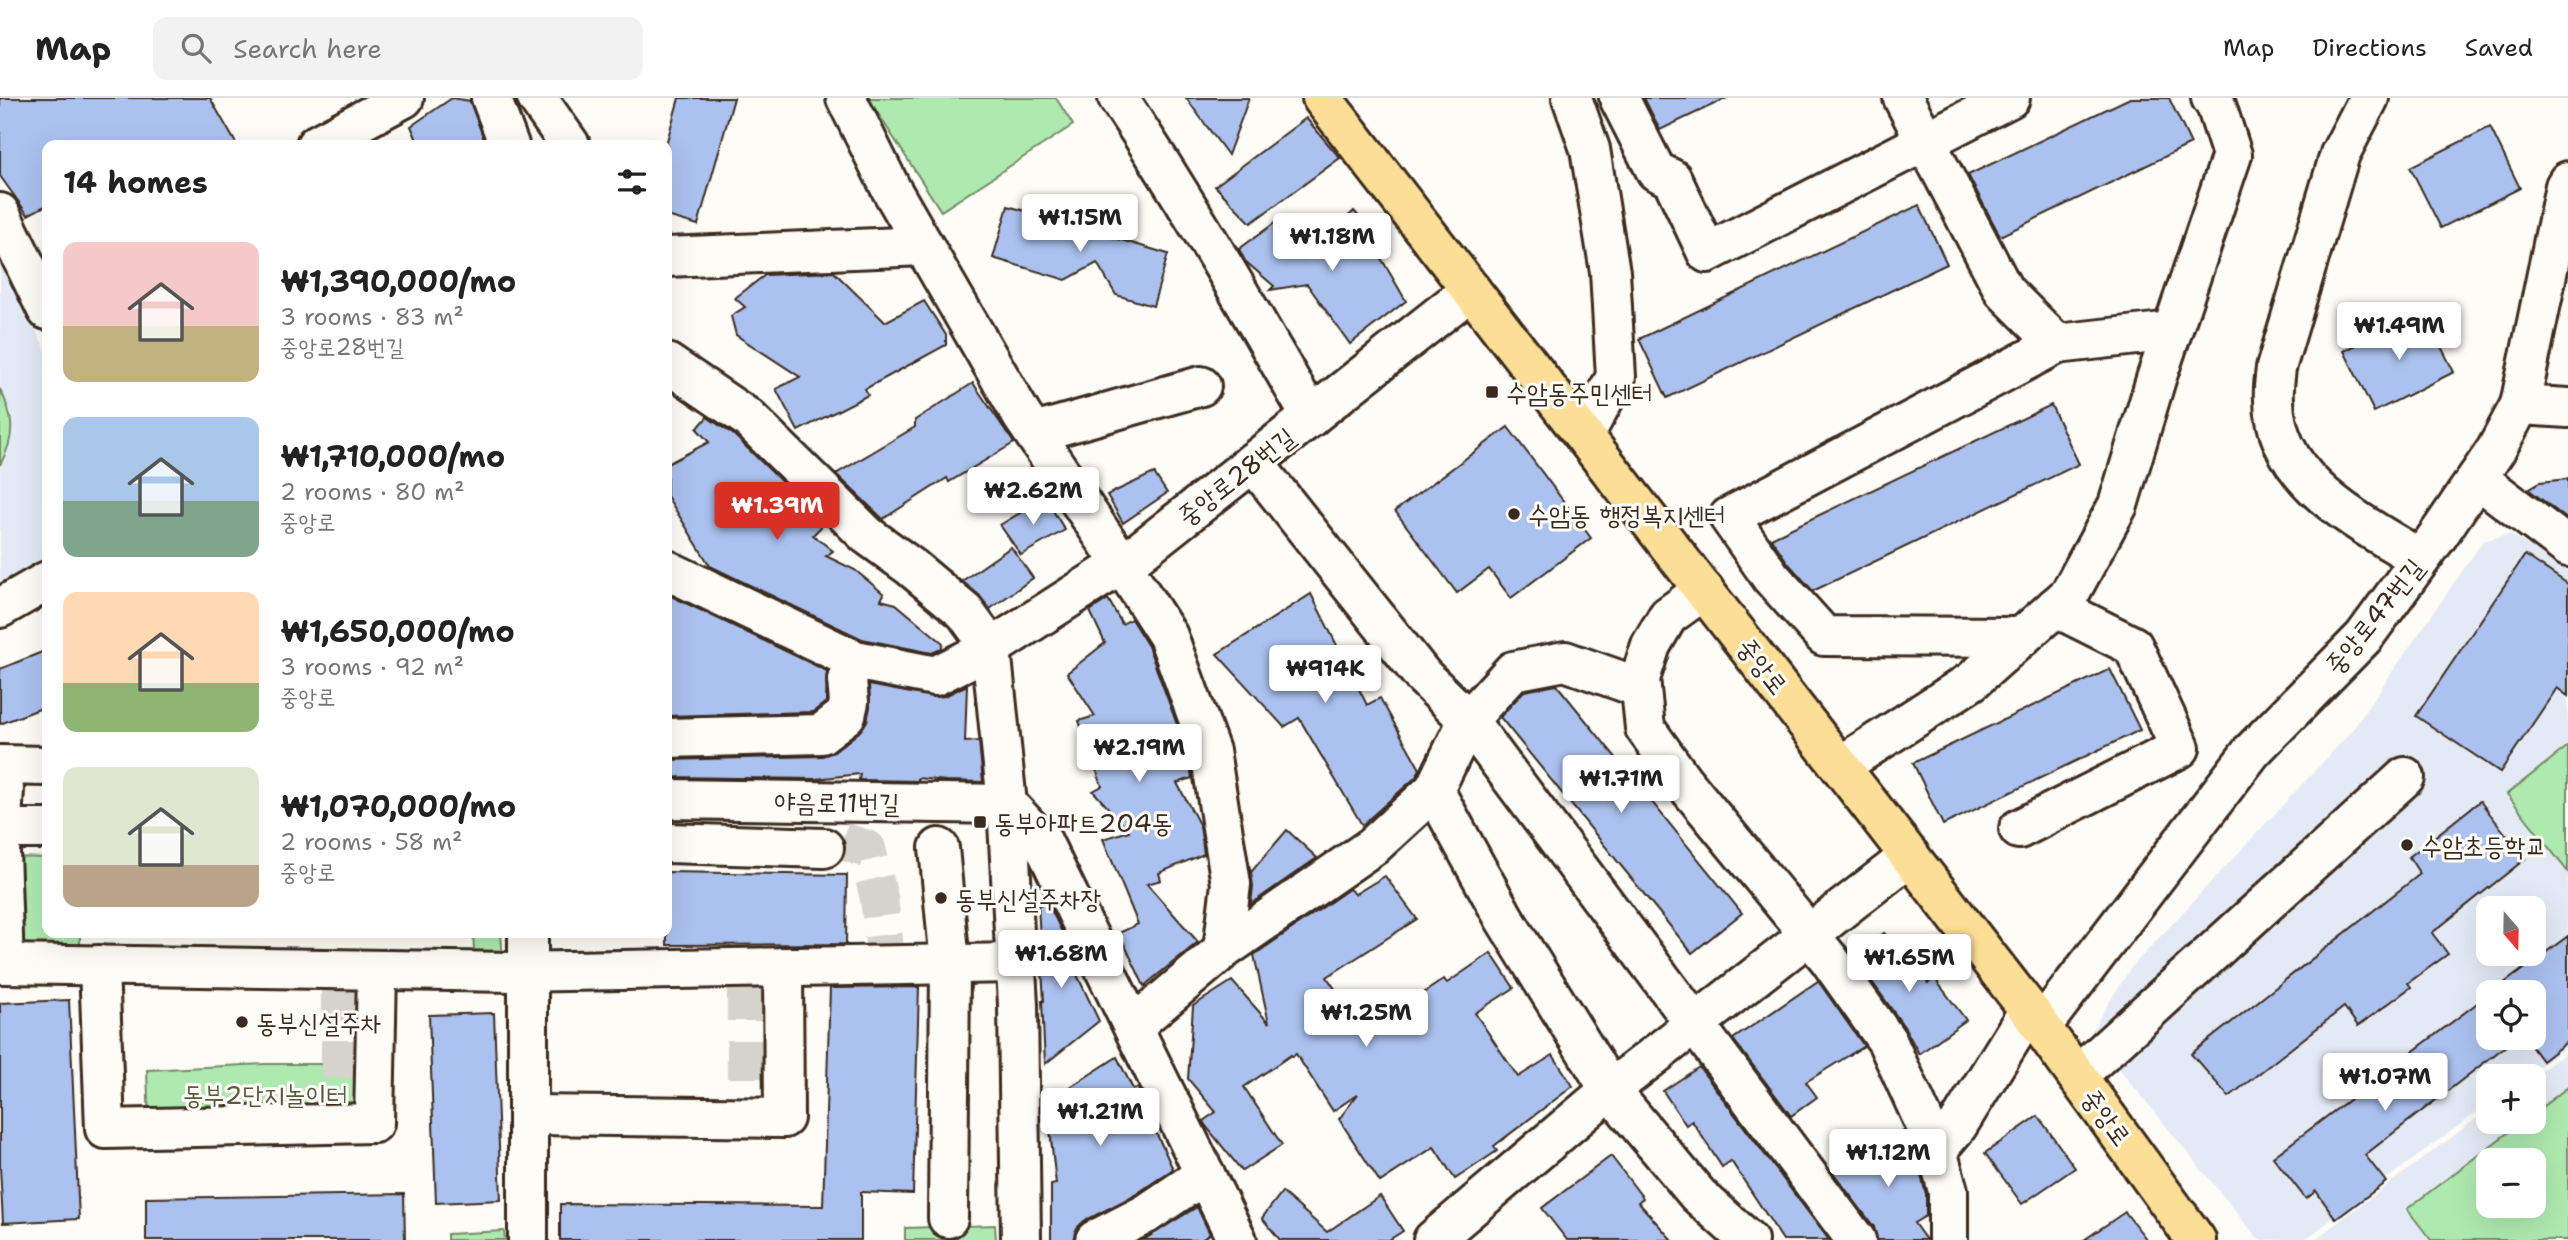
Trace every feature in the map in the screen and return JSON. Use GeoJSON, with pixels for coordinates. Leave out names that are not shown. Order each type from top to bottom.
{"type":"FeatureCollection","features":[{"type":"Feature","properties":{"kind":"main road","name":"중앙로"},"geometry":{"type":"LineString","coordinates":[[1322,98],[2035,1018],[2188,1237]]}},
{"type":"Feature","properties":{"kind":"street"},"geometry":{"type":"LineString","coordinates":[[325,140],[404,98]]}},
{"type":"Feature","properties":{"kind":"street"},"geometry":{"type":"LineString","coordinates":[[491,98],[507,140]]}},
{"type":"Feature","properties":{"kind":"street"},"geometry":{"type":"LineString","coordinates":[[537,98],[566,140]]}},
{"type":"Feature","properties":{"kind":"street"},"geometry":{"type":"LineString","coordinates":[[846,98],[891,189],[1034,433],[1168,636],[1210,751],[1231,884],[1223,950]]}},
{"type":"Feature","properties":{"kind":"street"},"geometry":{"type":"LineString","coordinates":[[1118,98],[1235,285],[1311,417]]}},
{"type":"Feature","properties":{"kind":"street"},"geometry":{"type":"LineString","coordinates":[[1572,98],[1590,149],[1610,272],[1616,377],[1584,435]]}},
{"type":"Feature","properties":{"kind":"street"},"geometry":{"type":"LineString","coordinates":[[1619,98],[1656,171],[1672,179],[1707,253],[2010,98]]}},
{"type":"Feature","properties":{"kind":"street"},"geometry":{"type":"LineString","coordinates":[[1903,98],[2004,291],[2057,344]]}},
{"type":"Feature","properties":{"kind":"street"},"geometry":{"type":"LineString","coordinates":[[1840,766],[1972,681],[2069,595],[2118,505],[2172,331],[2232,155],[2216,105],[2211,98]]}},
{"type":"Feature","properties":{"kind":"street"},"geometry":{"type":"LineString","coordinates":[[2369,98],[2336,166],[2276,368],[2273,401],[2280,436],[2305,479],[2335,506],[2420,559]]}},
{"type":"Feature","properties":{"kind":"street","name":"중앙로47번길"},"geometry":{"type":"LineString","coordinates":[[1937,1150],[2035,1018],[2252,751],[2364,637],[2496,450],[2520,405],[2564,186],[2568,181]]}},
{"type":"Feature","properties":{"kind":"street"},"geometry":{"type":"LineString","coordinates":[[0,213],[42,292]]}},
{"type":"Feature","properties":{"kind":"street"},"geometry":{"type":"LineString","coordinates":[[672,257],[924,246]]}},
{"type":"Feature","properties":{"kind":"street","name":"중앙로28번길"},"geometry":{"type":"LineString","coordinates":[[672,572],[855,660],[935,676],[991,648],[1122,564],[1471,290]]}},
{"type":"Feature","properties":{"kind":"street"},"geometry":{"type":"LineString","coordinates":[[2022,637],[1824,636],[1771,577],[1728,517],[2057,344],[2172,331]]}},
{"type":"Feature","properties":{"kind":"street"},"geometry":{"type":"LineString","coordinates":[[672,366],[748,418],[867,535],[965,612],[991,648],[1007,804],[1018,1005],[1021,1240]]}},
{"type":"Feature","properties":{"kind":"street"},"geometry":{"type":"LineString","coordinates":[[1034,433],[1201,386]]}},
{"type":"Feature","properties":{"kind":"street"},"geometry":{"type":"LineString","coordinates":[[2520,405],[2568,408]]}},
{"type":"Feature","properties":{"kind":"street"},"geometry":{"type":"LineString","coordinates":[[1254,462],[1423,676],[1468,720],[1856,1240]]}},
{"type":"Feature","properties":{"kind":"street"},"geometry":{"type":"LineString","coordinates":[[2477,478],[2568,547]]}},
{"type":"Feature","properties":{"kind":"street"},"geometry":{"type":"LineString","coordinates":[[0,609],[42,584]]}},
{"type":"Feature","properties":{"kind":"street"},"geometry":{"type":"LineString","coordinates":[[1704,590],[1668,616],[1651,645],[1640,679],[1645,728],[1683,781],[1829,959],[1887,1041],[1937,1150],[1948,1191],[1948,1240]]}},
{"type":"Feature","properties":{"kind":"street"},"geometry":{"type":"LineString","coordinates":[[2019,829],[2180,748],[2133,646],[2055,607]]}},
{"type":"Feature","properties":{"kind":"street"},"geometry":{"type":"LineString","coordinates":[[0,609],[42,610]]}},
{"type":"Feature","properties":{"kind":"street"},"geometry":{"type":"LineString","coordinates":[[672,737],[821,734],[846,715],[849,702],[847,680],[855,660]]}},
{"type":"Feature","properties":{"kind":"street"},"geometry":{"type":"LineString","coordinates":[[1133,1026],[1223,950],[1373,846],[1434,790],[1468,720],[1513,671],[1564,661],[1641,688]]}},
{"type":"Feature","properties":{"kind":"street"},"geometry":{"type":"LineString","coordinates":[[1,781],[42,768]]}},
{"type":"Feature","properties":{"kind":"street"},"geometry":{"type":"LineString","coordinates":[[2077,1076],[2405,776]]}},
{"type":"Feature","properties":{"kind":"street"},"geometry":{"type":"LineString","coordinates":[[1,781],[2,964],[527,972],[1015,963]]}},
{"type":"Feature","properties":{"kind":"street"},"geometry":{"type":"LineString","coordinates":[[1,781],[42,789]]}},
{"type":"Feature","properties":{"kind":"street"},"geometry":{"type":"LineString","coordinates":[[1434,790],[1504,918],[1609,1090],[1699,1195],[1748,1240]]}},
{"type":"Feature","properties":{"kind":"street","name":"야음로11번길"},"geometry":{"type":"LineString","coordinates":[[672,799],[1007,804]]}},
{"type":"Feature","properties":{"kind":"street"},"geometry":{"type":"LineString","coordinates":[[1007,804],[1042,841],[1237,1240]]}},
{"type":"Feature","properties":{"kind":"street"},"geometry":{"type":"LineString","coordinates":[[1,829],[42,830]]}},
{"type":"Feature","properties":{"kind":"street"},"geometry":{"type":"LineString","coordinates":[[672,844],[824,848]]}},
{"type":"Feature","properties":{"kind":"street"},"geometry":{"type":"LineString","coordinates":[[939,848],[950,964],[948,1218]]}},
{"type":"Feature","properties":{"kind":"street"},"geometry":{"type":"LineString","coordinates":[[1433,1240],[1609,1090],[1910,856]]}},
{"type":"Feature","properties":{"kind":"street"},"geometry":{"type":"LineString","coordinates":[[528,938],[528,1240]]}},
{"type":"Feature","properties":{"kind":"street"},"geometry":{"type":"LineString","coordinates":[[99,965],[105,1129],[374,1123],[377,970]]}},
{"type":"Feature","properties":{"kind":"street"},"geometry":{"type":"LineString","coordinates":[[528,1115],[784,1118],[783,967]]}},
{"type":"Feature","properties":{"kind":"street"},"geometry":{"type":"LineString","coordinates":[[1095,1240],[1146,1214],[1205,1174]]}},
{"type":"Feature","properties":{"kind":"shaded area"},"geometry":{"type":"Polygon","coordinates":[[[0,263],[42,343],[42,573],[0,595],[0,263]]]}},
{"type":"Feature","properties":{"kind":"shaded area","name":"수암초등학교"},"geometry":{"type":"Polygon","coordinates":[[[2510,534],[2568,569],[2568,1045],[2542,1064],[2476,1064],[2476,1113],[2304,1240],[2259,1240],[2090,1033],[2130,969],[2350,733],[2483,541],[2510,534]]]}},
{"type":"Feature","properties":{"kind":"shaded area"},"geometry":{"type":"Polygon","coordinates":[[[2568,1051],[2568,1240],[2314,1240],[2476,1119],[2476,1134],[2546,1134],[2546,1067],[2568,1051]]]}},
{"type":"Feature","properties":{"kind":"green space"},"geometry":{"type":"Polygon","coordinates":[[[868,98],[1056,98],[1073,125],[941,211],[868,98]]]}},
{"type":"Feature","properties":{"kind":"green space"},"geometry":{"type":"Polygon","coordinates":[[[0,389],[8,409],[11,436],[0,465],[0,389]]]}},
{"type":"Feature","properties":{"kind":"green space"},"geometry":{"type":"Polygon","coordinates":[[[2568,746],[2568,872],[2507,794],[2568,746]]]}},
{"type":"Feature","properties":{"kind":"green space"},"geometry":{"type":"Polygon","coordinates":[[[15,857],[42,858],[42,938],[80,938],[80,945],[14,945],[15,857]]]}},
{"type":"Feature","properties":{"kind":"green space"},"geometry":{"type":"Polygon","coordinates":[[[473,938],[501,938],[503,963],[475,965],[473,938]]]}},
{"type":"Feature","properties":{"kind":"green space","name":"동부2단지놀이터"},"geometry":{"type":"Polygon","coordinates":[[[266,1064],[340,1064],[375,1069],[374,1121],[149,1127],[147,1070],[266,1064]]]}},
{"type":"Feature","properties":{"kind":"green space"},"geometry":{"type":"Polygon","coordinates":[[[2568,1087],[2568,1240],[2431,1240],[2407,1209],[2476,1157],[2476,1218],[2546,1218],[2546,1148],[2488,1148],[2506,1134],[2546,1134],[2546,1104],[2568,1087]]]}},
{"type":"Feature","properties":{"kind":"green space"},"geometry":{"type":"Polygon","coordinates":[[[995,1225],[996,1240],[905,1240],[905,1228],[995,1225]]]}},
{"type":"Feature","properties":{"kind":"green space"},"geometry":{"type":"Polygon","coordinates":[[[504,1231],[505,1240],[447,1240],[447,1234],[504,1231]]]}},
{"type":"Feature","properties":{"kind":"building"},"geometry":{"type":"Polygon","coordinates":[[[0,98],[210,98],[234,140],[42,140],[42,208],[28,215],[0,176],[0,98]]]}},
{"type":"Feature","properties":{"kind":"building"},"geometry":{"type":"Polygon","coordinates":[[[452,98],[470,101],[484,140],[417,140],[411,126],[452,98]]]}},
{"type":"Feature","properties":{"kind":"building"},"geometry":{"type":"Polygon","coordinates":[[[679,98],[734,98],[698,225],[672,217],[672,140],[667,140],[679,98]]]}},
{"type":"Feature","properties":{"kind":"building"},"geometry":{"type":"Polygon","coordinates":[[[1186,98],[1249,98],[1228,155],[1186,98]]]}},
{"type":"Feature","properties":{"kind":"building"},"geometry":{"type":"Polygon","coordinates":[[[1644,98],[1727,98],[1660,130],[1644,98]]]}},
{"type":"Feature","properties":{"kind":"building"},"geometry":{"type":"Polygon","coordinates":[[[2130,98],[2169,98],[2191,144],[2000,236],[1968,175],[2130,98]]]}},
{"type":"Feature","properties":{"kind":"building"},"geometry":{"type":"Polygon","coordinates":[[[1306,118],[1340,158],[1251,223],[1215,186],[1306,118]]]}},
{"type":"Feature","properties":{"kind":"building"},"geometry":{"type":"Polygon","coordinates":[[[2490,127],[2520,188],[2441,228],[2410,167],[2490,127]]]}},
{"type":"Feature","properties":{"kind":"building"},"geometry":{"type":"Polygon","coordinates":[[[1919,205],[1947,264],[1667,398],[1639,339],[1919,205]]]}},
{"type":"Feature","properties":{"kind":"building"},"geometry":{"type":"Polygon","coordinates":[[[1008,206],[1168,254],[1153,306],[1116,295],[1097,263],[1066,280],[993,258],[1008,206]]]}},
{"type":"Feature","properties":{"kind":"building"},"geometry":{"type":"Polygon","coordinates":[[[1354,211],[1383,245],[1377,251],[1406,301],[1350,344],[1307,284],[1270,290],[1274,286],[1245,261],[1239,249],[1276,222],[1303,259],[1354,211]]]}},
{"type":"Feature","properties":{"kind":"building"},"geometry":{"type":"Polygon","coordinates":[[[834,272],[885,322],[924,301],[946,335],[946,345],[865,389],[868,395],[798,431],[776,389],[800,377],[736,335],[731,316],[745,307],[735,298],[765,275],[834,272]]]}},
{"type":"Feature","properties":{"kind":"building"},"geometry":{"type":"Polygon","coordinates":[[[2423,311],[2454,372],[2374,412],[2344,351],[2423,311]]]}},
{"type":"Feature","properties":{"kind":"building"},"geometry":{"type":"Polygon","coordinates":[[[973,383],[1014,443],[949,482],[947,478],[883,519],[836,474],[915,427],[915,420],[973,383]]]}},
{"type":"Feature","properties":{"kind":"building"},"geometry":{"type":"Polygon","coordinates":[[[2051,405],[2079,464],[1813,591],[1788,563],[1771,538],[2051,405]]]}},
{"type":"Feature","properties":{"kind":"building"},"geometry":{"type":"Polygon","coordinates":[[[707,417],[734,435],[822,526],[813,535],[833,551],[826,556],[855,570],[884,594],[881,600],[896,604],[943,643],[941,649],[932,653],[862,639],[710,566],[672,504],[672,461],[709,442],[697,429],[707,417]]]}},
{"type":"Feature","properties":{"kind":"building"},"geometry":{"type":"Polygon","coordinates":[[[1508,427],[1591,538],[1511,598],[1489,569],[1457,593],[1395,511],[1508,427]]]}},
{"type":"Feature","properties":{"kind":"building"},"geometry":{"type":"Polygon","coordinates":[[[1154,473],[1167,493],[1123,523],[1107,495],[1154,473]]]}},
{"type":"Feature","properties":{"kind":"building"},"geometry":{"type":"Polygon","coordinates":[[[2568,479],[2568,520],[2528,489],[2540,482],[2568,479]]]}},
{"type":"Feature","properties":{"kind":"building"},"geometry":{"type":"Polygon","coordinates":[[[1045,498],[1065,530],[1021,555],[1000,525],[1045,498]]]}},
{"type":"Feature","properties":{"kind":"building"},"geometry":{"type":"Polygon","coordinates":[[[1011,547],[1033,578],[990,609],[979,595],[962,581],[1011,547]]]}},
{"type":"Feature","properties":{"kind":"building"},"geometry":{"type":"Polygon","coordinates":[[[2525,555],[2568,584],[2568,696],[2557,688],[2500,772],[2416,716],[2525,555]]]}},
{"type":"Feature","properties":{"kind":"building"},"geometry":{"type":"Polygon","coordinates":[[[1311,594],[1367,705],[1380,698],[1420,769],[1416,777],[1362,825],[1299,718],[1284,727],[1217,654],[1311,594]]]}},
{"type":"Feature","properties":{"kind":"building"},"geometry":{"type":"Polygon","coordinates":[[[672,596],[827,671],[826,702],[813,712],[672,716],[672,596]]]}},
{"type":"Feature","properties":{"kind":"building"},"geometry":{"type":"Polygon","coordinates":[[[1108,599],[1122,624],[1131,619],[1148,646],[1189,757],[1192,778],[1177,783],[1200,826],[1204,854],[1159,873],[1161,880],[1147,884],[1198,942],[1144,986],[1119,933],[1138,924],[1103,839],[1129,831],[1093,791],[1102,786],[1079,721],[1095,716],[1067,673],[1105,643],[1090,611],[1108,599]]]}},
{"type":"Feature","properties":{"kind":"building"},"geometry":{"type":"Polygon","coordinates":[[[42,652],[42,708],[0,724],[0,669],[42,652]]]}},
{"type":"Feature","properties":{"kind":"building"},"geometry":{"type":"Polygon","coordinates":[[[2110,669],[2140,730],[1943,825],[1913,763],[2110,669]]]}},
{"type":"Feature","properties":{"kind":"building"},"geometry":{"type":"Polygon","coordinates":[[[869,685],[932,697],[945,696],[967,685],[965,742],[979,741],[983,782],[918,778],[918,781],[859,780],[860,774],[816,779],[672,777],[672,760],[822,756],[834,752],[859,732],[867,721],[870,707],[869,685]]]}},
{"type":"Feature","properties":{"kind":"building"},"geometry":{"type":"Polygon","coordinates":[[[1557,685],[1742,913],[1692,953],[1500,717],[1524,691],[1557,685]]]}},
{"type":"Feature","properties":{"kind":"building"},"geometry":{"type":"Polygon","coordinates":[[[2480,801],[2525,859],[2432,933],[2448,954],[2408,983],[2411,987],[2358,1026],[2344,1007],[2229,1097],[2191,1054],[2420,874],[2409,857],[2480,801]]]}},
{"type":"Feature","properties":{"kind":"building"},"geometry":{"type":"Polygon","coordinates":[[[1287,830],[1317,858],[1251,904],[1251,872],[1287,830]]]}},
{"type":"Feature","properties":{"kind":"building"},"geometry":{"type":"Polygon","coordinates":[[[672,872],[847,875],[846,944],[667,945],[667,938],[672,938],[672,872]]]}},
{"type":"Feature","properties":{"kind":"building"},"geometry":{"type":"Polygon","coordinates":[[[1385,876],[1417,919],[1327,977],[1365,1033],[1444,979],[1447,983],[1491,953],[1514,988],[1475,1013],[1518,1077],[1553,1055],[1573,1086],[1494,1146],[1497,1151],[1455,1179],[1434,1147],[1380,1182],[1339,1119],[1358,1094],[1333,1111],[1296,1054],[1292,1057],[1291,1055],[1244,1087],[1282,1145],[1242,1171],[1205,1125],[1203,1121],[1216,1112],[1188,1079],[1193,1006],[1232,981],[1269,1023],[1254,955],[1349,889],[1355,894],[1385,876]]]}},
{"type":"Feature","properties":{"kind":"building"},"geometry":{"type":"Polygon","coordinates":[[[1047,901],[1075,959],[1071,962],[1099,1021],[1045,1064],[1038,906],[1047,901]]]}},
{"type":"Feature","properties":{"kind":"building"},"geometry":{"type":"Polygon","coordinates":[[[1884,933],[1928,983],[1935,979],[1966,1020],[1919,1054],[1905,1028],[1853,955],[1884,933]]]}},
{"type":"Feature","properties":{"kind":"building"},"geometry":{"type":"Polygon","coordinates":[[[2568,936],[2568,1041],[2542,1061],[2534,1050],[2546,1050],[2546,980],[2508,980],[2527,966],[2546,966],[2546,952],[2568,936]]]}},
{"type":"Feature","properties":{"kind":"building"},"geometry":{"type":"Polygon","coordinates":[[[1818,981],[1864,1046],[1806,1082],[1817,1097],[1791,1116],[1733,1039],[1818,981]]]}},
{"type":"Feature","properties":{"kind":"building"},"geometry":{"type":"Polygon","coordinates":[[[919,987],[913,1194],[861,1192],[861,1240],[560,1240],[560,1204],[823,1206],[830,988],[919,987]]]}},
{"type":"Feature","properties":{"kind":"building"},"geometry":{"type":"Polygon","coordinates":[[[69,1000],[79,1219],[3,1223],[0,1167],[0,1003],[69,1000]]]}},
{"type":"Feature","properties":{"kind":"building"},"geometry":{"type":"Polygon","coordinates":[[[2476,1004],[2476,1050],[2501,1050],[2482,1064],[2476,1064],[2476,1069],[2365,1155],[2386,1182],[2336,1219],[2316,1191],[2306,1199],[2273,1157],[2476,1004]]]}},
{"type":"Feature","properties":{"kind":"building"},"geometry":{"type":"Polygon","coordinates":[[[494,1013],[501,1200],[436,1203],[429,1015],[494,1013]]]}},
{"type":"Feature","properties":{"kind":"building"},"geometry":{"type":"Polygon","coordinates":[[[1117,1057],[1133,1089],[1138,1088],[1173,1169],[1135,1195],[1084,1221],[1076,1229],[1073,1240],[1051,1240],[1051,1185],[1056,1184],[1047,1102],[1117,1057]]]}},
{"type":"Feature","properties":{"kind":"building"},"geometry":{"type":"Polygon","coordinates":[[[1699,1067],[1829,1240],[1783,1240],[1731,1161],[1722,1167],[1692,1121],[1686,1125],[1663,1091],[1699,1067]]]}},
{"type":"Feature","properties":{"kind":"building"},"geometry":{"type":"Polygon","coordinates":[[[2038,1116],[2075,1168],[2022,1204],[1985,1153],[2038,1116]]]}},
{"type":"Feature","properties":{"kind":"building"},"geometry":{"type":"Polygon","coordinates":[[[1904,1131],[1916,1157],[1926,1194],[1926,1216],[1914,1223],[1926,1240],[1877,1240],[1874,1227],[1832,1171],[1904,1131]]]}},
{"type":"Feature","properties":{"kind":"building"},"geometry":{"type":"Polygon","coordinates":[[[1611,1156],[1643,1198],[1638,1202],[1672,1240],[1567,1240],[1542,1208],[1611,1156]]]}},
{"type":"Feature","properties":{"kind":"building"},"geometry":{"type":"Polygon","coordinates":[[[1282,1192],[1327,1232],[1380,1196],[1403,1231],[1389,1240],[1280,1240],[1262,1218],[1282,1192]]]}},
{"type":"Feature","properties":{"kind":"building"},"geometry":{"type":"Polygon","coordinates":[[[404,1194],[405,1240],[146,1240],[146,1198],[404,1194]]]}},
{"type":"Feature","properties":{"kind":"building"},"geometry":{"type":"Polygon","coordinates":[[[1197,1207],[1210,1234],[1201,1240],[1143,1240],[1197,1207]]]}},
{"type":"Feature","properties":{"kind":"building"},"geometry":{"type":"Polygon","coordinates":[[[2125,1212],[2147,1240],[2084,1240],[2125,1212]]]}},
{"type":"Feature","properties":{"kind":"tunnel"},"geometry":{"type":"LineString","coordinates":[[842,841],[867,849],[879,898],[887,965]]}},
{"type":"Feature","properties":{"kind":"tunnel"},"geometry":{"type":"LineString","coordinates":[[746,968],[746,1078]]}},
{"type":"Feature","properties":{"kind":"tunnel"},"geometry":{"type":"LineString","coordinates":[[340,969],[340,1078]]}},
{"type":"Feature","properties":{"kind":"place","name":"수암동주민센터"},"geometry":{"type":"Point","coordinates":[1492,392]}},
{"type":"Feature","properties":{"kind":"place","name":"수암동 행정복지센터"},"geometry":{"type":"Point","coordinates":[1514,514]}},
{"type":"Feature","properties":{"kind":"place","name":"동부아파트204동"},"geometry":{"type":"Point","coordinates":[980,822]}},
{"type":"Feature","properties":{"kind":"place","name":"수암초등학교"},"geometry":{"type":"Point","coordinates":[2407,845]}},
{"type":"Feature","properties":{"kind":"place","name":"동부신설주차장"},"geometry":{"type":"Point","coordinates":[941,898]}},
{"type":"Feature","properties":{"kind":"place","name":"동부신설주차"},"geometry":{"type":"Point","coordinates":[242,1022]}}]}
